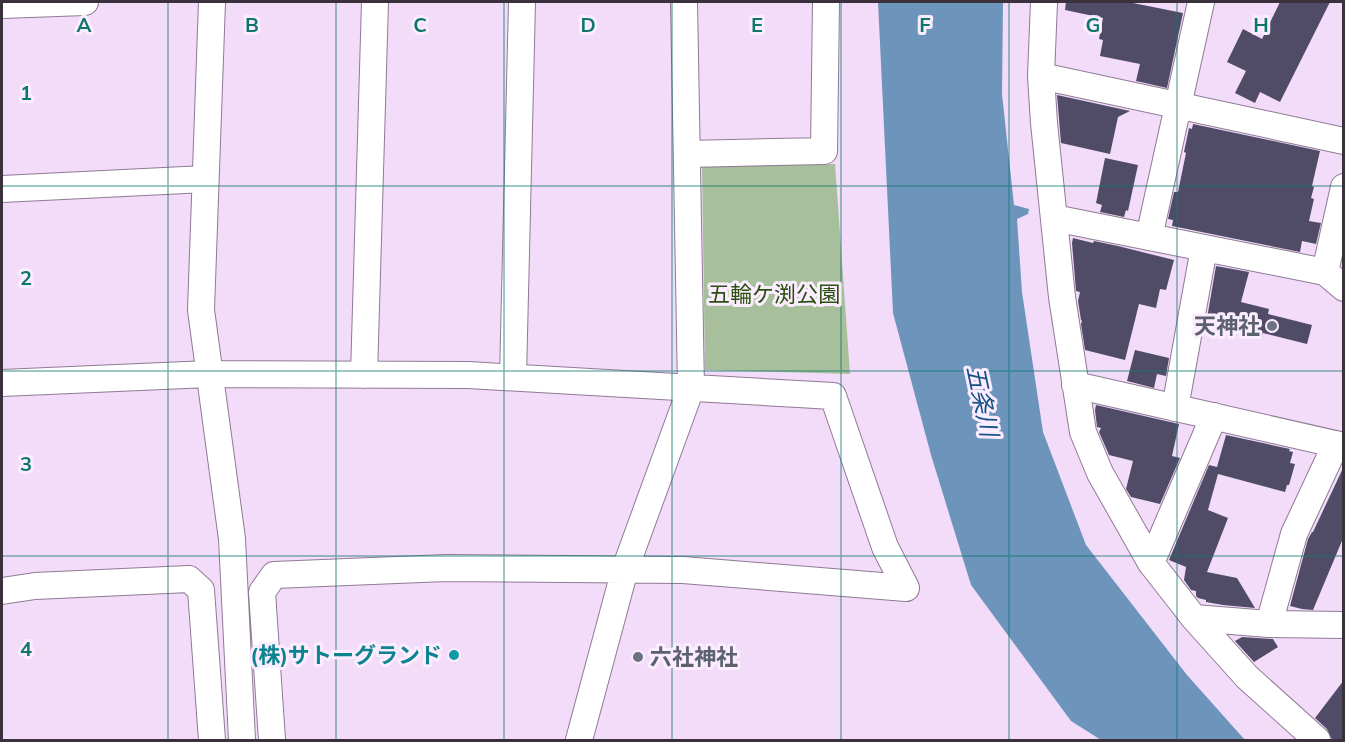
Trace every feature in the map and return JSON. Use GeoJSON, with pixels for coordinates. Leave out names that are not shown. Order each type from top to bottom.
{"type":"FeatureCollection","features":[{"type":"Feature","properties":{"kind":"street"},"geometry":{"type":"LineString","coordinates":[[2,5],[85,2]]}},
{"type":"Feature","properties":{"kind":"street"},"geometry":{"type":"LineString","coordinates":[[212,2],[201,310],[232,539],[242,741]]}},
{"type":"Feature","properties":{"kind":"street"},"geometry":{"type":"LineString","coordinates":[[364,375],[375,2]]}},
{"type":"Feature","properties":{"kind":"street"},"geometry":{"type":"LineString","coordinates":[[513,377],[522,2]]}},
{"type":"Feature","properties":{"kind":"street"},"geometry":{"type":"LineString","coordinates":[[579,741],[625,569],[691,388],[684,2]]}},
{"type":"Feature","properties":{"kind":"street"},"geometry":{"type":"LineString","coordinates":[[687,154],[824,151],[826,2]]}},
{"type":"Feature","properties":{"kind":"street"},"geometry":{"type":"LineString","coordinates":[[1044,2],[1041,76],[1044,123],[1062,297],[1083,432],[1100,473],[1151,563],[1194,618],[1247,677],[1317,741]]}},
{"type":"Feature","properties":{"kind":"street"},"geometry":{"type":"LineString","coordinates":[[1149,237],[1201,2]]}},
{"type":"Feature","properties":{"kind":"street"},"geometry":{"type":"LineString","coordinates":[[1041,76],[1344,141]]}},
{"type":"Feature","properties":{"kind":"street"},"geometry":{"type":"LineString","coordinates":[[2,189],[205,179]]}},
{"type":"Feature","properties":{"kind":"street"},"geometry":{"type":"LineString","coordinates":[[1054,218],[1204,248],[1334,280],[1344,187]]}},
{"type":"Feature","properties":{"kind":"street"},"geometry":{"type":"LineString","coordinates":[[1175,408],[1204,248]]}},
{"type":"Feature","properties":{"kind":"street"},"geometry":{"type":"LineString","coordinates":[[2,383],[209,374],[468,375],[833,396],[885,547],[906,588],[683,570],[446,568],[274,575],[262,592],[272,741]]}},
{"type":"Feature","properties":{"kind":"street"},"geometry":{"type":"LineString","coordinates":[[1075,385],[1340,445],[1294,534],[1269,624]]}},
{"type":"Feature","properties":{"kind":"street"},"geometry":{"type":"LineString","coordinates":[[1151,563],[1214,416]]}},
{"type":"Feature","properties":{"kind":"street"},"geometry":{"type":"LineString","coordinates":[[2,591],[35,586],[189,579],[201,590],[212,741]]}},
{"type":"Feature","properties":{"kind":"street"},"geometry":{"type":"LineString","coordinates":[[1194,618],[1269,624],[1344,625]]}},
{"type":"Feature","properties":{"kind":"green space","name":"五輪ケ渕公園"},"geometry":{"type":"Polygon","coordinates":[[[835,164],[850,374],[705,370],[702,166],[835,164]]]}},
{"type":"Feature","properties":{"kind":"water","name":"五条川"},"geometry":{"type":"Polygon","coordinates":[[[878,2],[1003,2],[1002,94],[1014,205],[1029,209],[1028,214],[1017,219],[1022,292],[1043,432],[1086,545],[1187,675],[1245,740],[1101,740],[1071,721],[971,585],[931,455],[893,313],[878,2]]]}},
{"type":"Feature","properties":{"kind":"building"},"geometry":{"type":"Polygon","coordinates":[[[1066,2],[1128,2],[1183,13],[1167,88],[1136,81],[1140,64],[1100,56],[1103,40],[1099,39],[1103,18],[1065,10],[1066,2]]]}},
{"type":"Feature","properties":{"kind":"building"},"geometry":{"type":"Polygon","coordinates":[[[1280,2],[1330,2],[1280,102],[1260,92],[1255,103],[1235,93],[1246,71],[1227,62],[1243,29],[1262,39],[1280,2]]]}},
{"type":"Feature","properties":{"kind":"building"},"geometry":{"type":"Polygon","coordinates":[[[1057,95],[1130,111],[1118,117],[1110,154],[1061,143],[1057,95]]]}},
{"type":"Feature","properties":{"kind":"building"},"geometry":{"type":"Polygon","coordinates":[[[1193,124],[1320,151],[1312,186],[1314,187],[1311,198],[1314,199],[1309,221],[1321,223],[1316,244],[1302,241],[1300,252],[1172,226],[1173,220],[1168,219],[1174,192],[1178,192],[1189,128],[1192,129],[1193,124]]]}},
{"type":"Feature","properties":{"kind":"building"},"geometry":{"type":"Polygon","coordinates":[[[1105,158],[1138,165],[1128,211],[1126,210],[1124,217],[1100,212],[1102,205],[1096,203],[1105,158]]]}},
{"type":"Feature","properties":{"kind":"building"},"geometry":{"type":"Polygon","coordinates":[[[1073,238],[1174,260],[1166,290],[1160,289],[1156,308],[1139,304],[1125,360],[1085,350],[1078,301],[1080,292],[1076,291],[1073,238]]]}},
{"type":"Feature","properties":{"kind":"building"},"geometry":{"type":"Polygon","coordinates":[[[1216,266],[1249,272],[1241,302],[1269,309],[1268,314],[1312,325],[1307,344],[1263,333],[1262,338],[1206,324],[1216,266]]]}},
{"type":"Feature","properties":{"kind":"building"},"geometry":{"type":"Polygon","coordinates":[[[1135,350],[1169,358],[1166,376],[1157,374],[1154,388],[1127,381],[1135,350]]]}},
{"type":"Feature","properties":{"kind":"building"},"geometry":{"type":"Polygon","coordinates":[[[1096,405],[1179,424],[1172,456],[1180,458],[1160,504],[1131,497],[1126,489],[1133,461],[1109,455],[1099,432],[1101,428],[1097,427],[1096,405]]]}},
{"type":"Feature","properties":{"kind":"building"},"geometry":{"type":"Polygon","coordinates":[[[1226,435],[1290,449],[1289,451],[1293,452],[1290,463],[1295,464],[1285,492],[1218,474],[1208,510],[1228,518],[1207,572],[1237,578],[1255,608],[1223,605],[1198,598],[1196,591],[1191,590],[1184,580],[1186,567],[1169,560],[1209,465],[1217,467],[1226,435]]]}},
{"type":"Feature","properties":{"kind":"building"},"geometry":{"type":"Polygon","coordinates":[[[1344,466],[1344,536],[1313,610],[1290,606],[1308,539],[1344,466]]]}},
{"type":"Feature","properties":{"kind":"building"},"geometry":{"type":"Polygon","coordinates":[[[1242,637],[1273,639],[1278,647],[1254,662],[1235,641],[1242,637]]]}},
{"type":"Feature","properties":{"kind":"building"},"geometry":{"type":"Polygon","coordinates":[[[1344,680],[1344,741],[1335,741],[1327,729],[1315,718],[1344,680]]]}},
{"type":"Feature","properties":{"kind":"place","name":"天神社"},"geometry":{"type":"Point","coordinates":[1272,326]}},
{"type":"Feature","properties":{"kind":"place","name":"(株)サトーグランド"},"geometry":{"type":"Point","coordinates":[454,655]}},
{"type":"Feature","properties":{"kind":"place","name":"六社神社"},"geometry":{"type":"Point","coordinates":[638,657]}}]}
